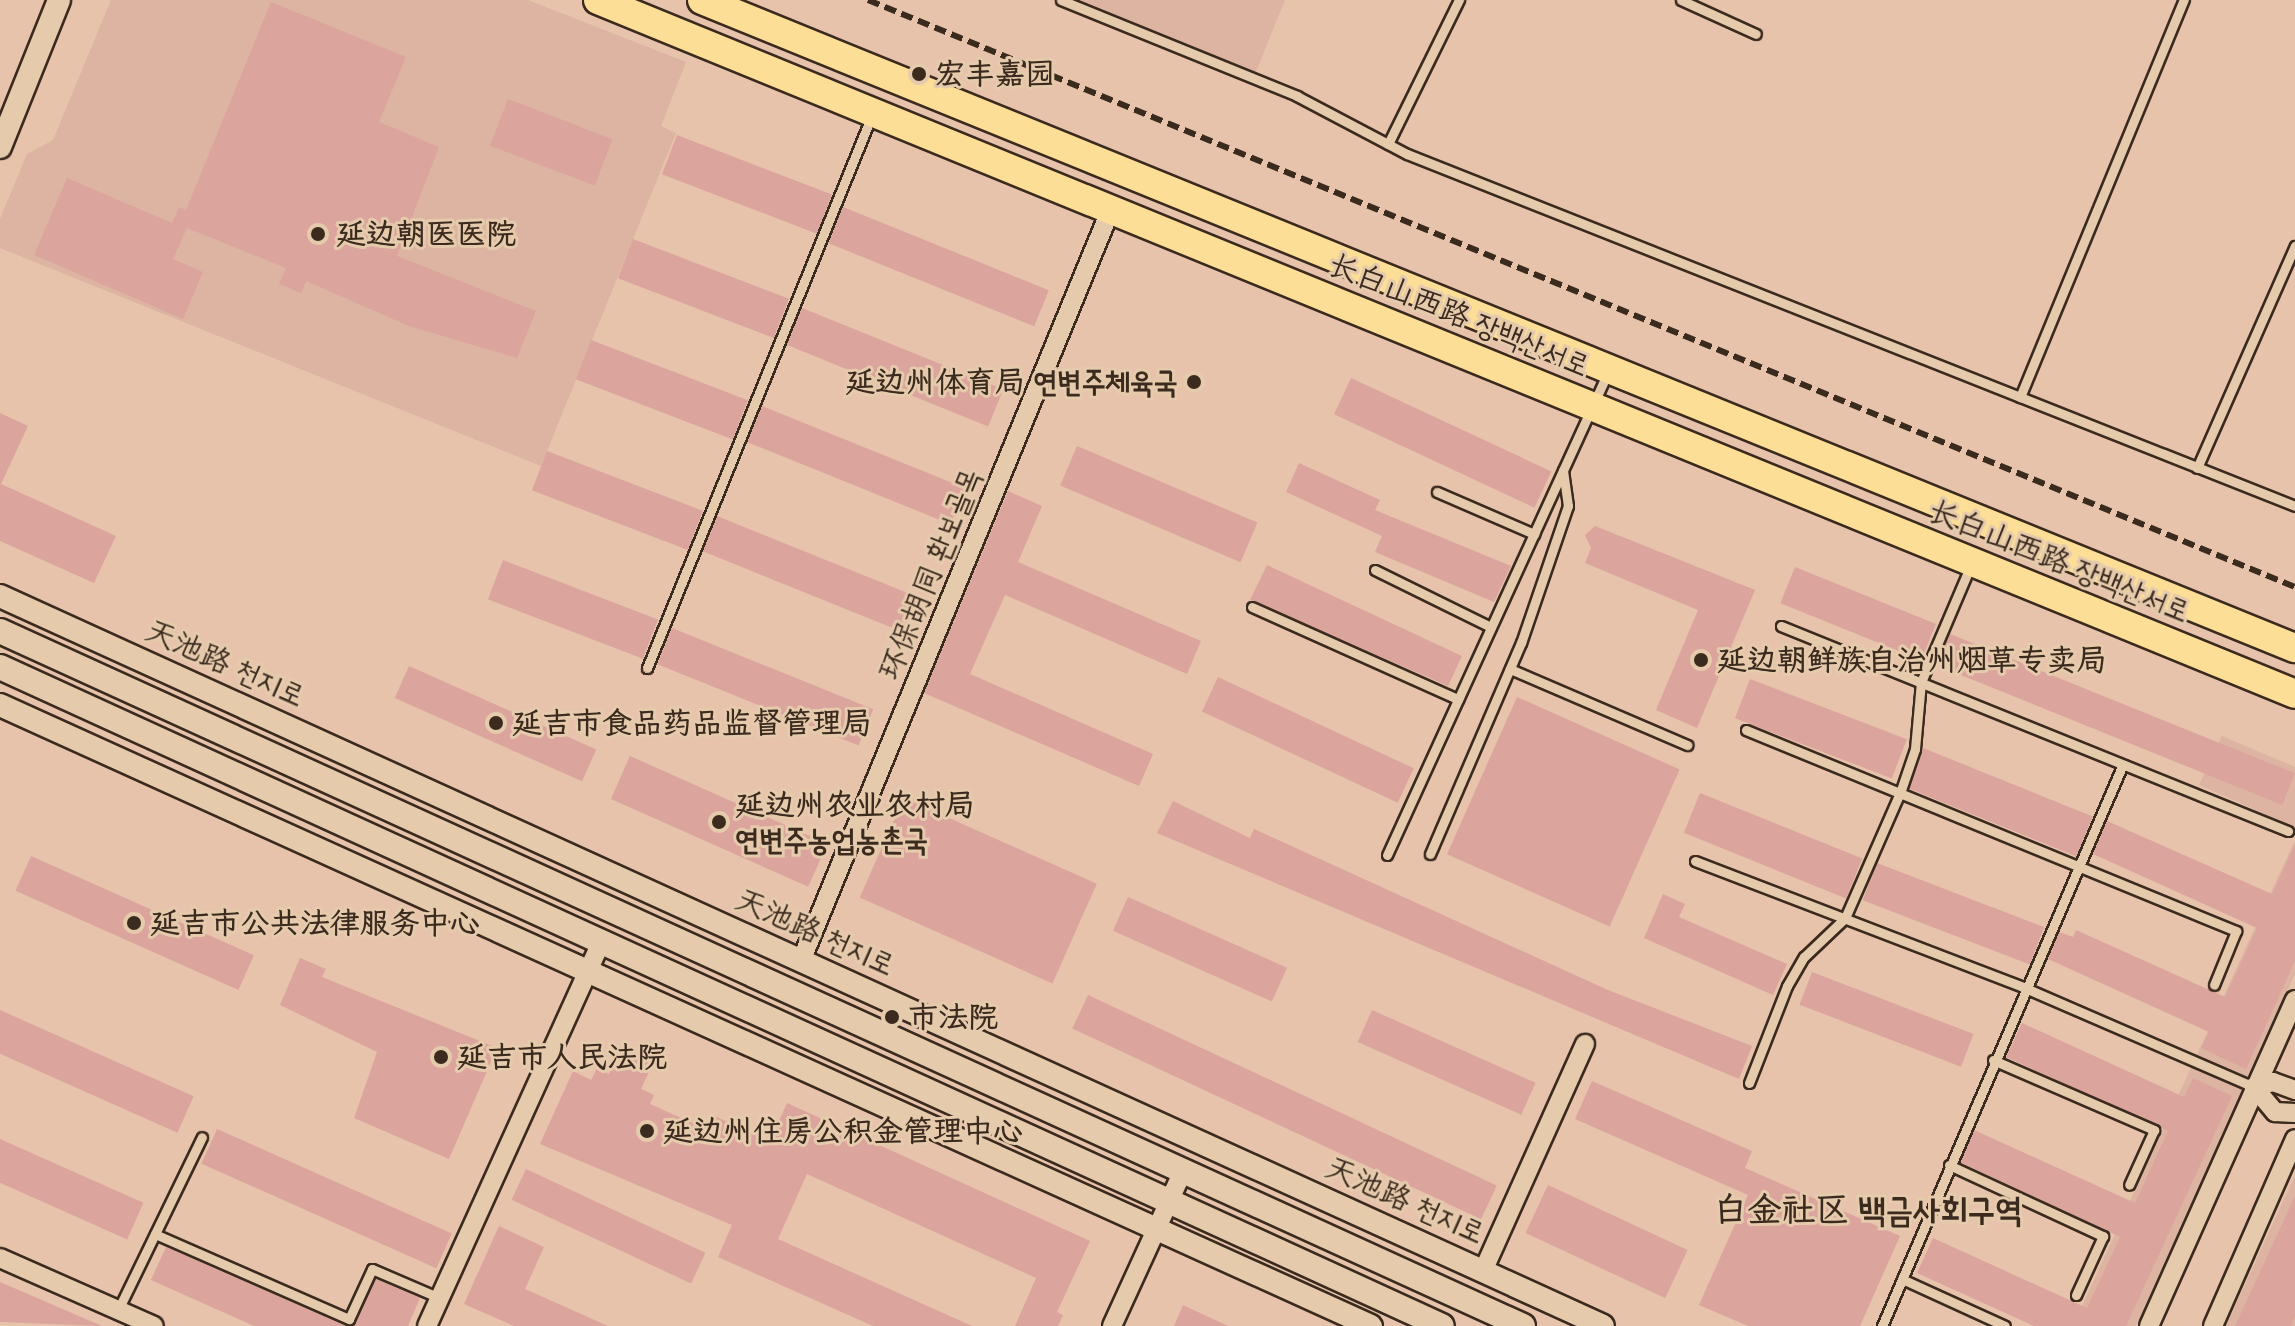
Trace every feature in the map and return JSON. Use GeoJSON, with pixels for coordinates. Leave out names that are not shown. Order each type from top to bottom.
{"type":"FeatureCollection","features":[{"type":"Feature","properties":{"kind":"main road","name":"长白山西路 장백산서로"},"geometry":{"type":"LineString","coordinates":[[598,0],[2295,694]]}},
{"type":"Feature","properties":{"kind":"main road","name":"长白山西路 장백산서로"},"geometry":{"type":"LineString","coordinates":[[702,0],[2295,648]]}},
{"type":"Feature","properties":{"kind":"main road"},"geometry":{"type":"LineString","coordinates":[[0,631],[1523,1326]]}},
{"type":"Feature","properties":{"kind":"main road"},"geometry":{"type":"LineString","coordinates":[[0,667],[1442,1326]]}},
{"type":"Feature","properties":{"kind":"street"},"geometry":{"type":"LineString","coordinates":[[0,147],[59,0]]}},
{"type":"Feature","properties":{"kind":"street","name":"环保胡同 환보골목"},"geometry":{"type":"LineString","coordinates":[[801,961],[1111,209]]}},
{"type":"Feature","properties":{"kind":"street","name":"天池路 천지로"},"geometry":{"type":"LineString","coordinates":[[0,596],[1603,1326]]}},
{"type":"Feature","properties":{"kind":"street"},"geometry":{"type":"LineString","coordinates":[[0,705],[1371,1326]]}},
{"type":"Feature","properties":{"kind":"street"},"geometry":{"type":"LineString","coordinates":[[427,1326],[601,942]]}},
{"type":"Feature","properties":{"kind":"street"},"geometry":{"type":"LineString","coordinates":[[2149,1326],[2295,1000]]}},
{"type":"Feature","properties":{"kind":"street"},"geometry":{"type":"LineString","coordinates":[[1483,1271],[1585,1044]]}},
{"type":"Feature","properties":{"kind":"street"},"geometry":{"type":"LineString","coordinates":[[2254,1087],[2273,1082],[2295,1090]]}},
{"type":"Feature","properties":{"kind":"street"},"geometry":{"type":"LineString","coordinates":[[2254,1087],[2275,1112],[2295,1113]]}},
{"type":"Feature","properties":{"kind":"street"},"geometry":{"type":"LineString","coordinates":[[2213,1326],[2295,1139]]}},
{"type":"Feature","properties":{"kind":"street"},"geometry":{"type":"LineString","coordinates":[[1112,1326],[1183,1171]]}},
{"type":"Feature","properties":{"kind":"street"},"geometry":{"type":"LineString","coordinates":[[0,1258],[114,1318],[154,1326]]}},
{"type":"Feature","properties":{"kind":"lane"},"geometry":{"type":"LineString","coordinates":[[1061,0],[1297,96],[1388,144],[2295,506]]}},
{"type":"Feature","properties":{"kind":"lane"},"geometry":{"type":"LineString","coordinates":[[1388,144],[1459,0]]}},
{"type":"Feature","properties":{"kind":"lane"},"geometry":{"type":"LineString","coordinates":[[1681,0],[1756,34]]}},
{"type":"Feature","properties":{"kind":"lane"},"geometry":{"type":"LineString","coordinates":[[2020,397],[2184,0]]}},
{"type":"Feature","properties":{"kind":"lane"},"geometry":{"type":"LineString","coordinates":[[647,668],[873,112]]}},
{"type":"Feature","properties":{"kind":"lane"},"geometry":{"type":"LineString","coordinates":[[2197,468],[2295,246]]}},
{"type":"Feature","properties":{"kind":"lane"},"geometry":{"type":"LineString","coordinates":[[1387,855],[1609,369]]}},
{"type":"Feature","properties":{"kind":"lane"},"geometry":{"type":"LineString","coordinates":[[1430,854],[1510,669],[1568,506],[1563,470]]}},
{"type":"Feature","properties":{"kind":"lane"},"geometry":{"type":"LineString","coordinates":[[1437,492],[1534,534]]}},
{"type":"Feature","properties":{"kind":"lane"},"geometry":{"type":"LineString","coordinates":[[1749,1083],[1797,969],[1845,918],[1900,793],[1915,749],[1921,682],[1972,562]]}},
{"type":"Feature","properties":{"kind":"lane"},"geometry":{"type":"LineString","coordinates":[[1375,570],[1491,627]]}},
{"type":"Feature","properties":{"kind":"lane"},"geometry":{"type":"LineString","coordinates":[[1252,607],[1458,699]]}},
{"type":"Feature","properties":{"kind":"lane"},"geometry":{"type":"LineString","coordinates":[[1781,626],[2288,831]]}},
{"type":"Feature","properties":{"kind":"lane"},"geometry":{"type":"LineString","coordinates":[[1510,669],[1687,745]]}},
{"type":"Feature","properties":{"kind":"lane"},"geometry":{"type":"LineString","coordinates":[[1746,730],[2236,931],[2214,985]]}},
{"type":"Feature","properties":{"kind":"lane"},"geometry":{"type":"LineString","coordinates":[[1882,1326],[2023,987],[2038,974],[2123,764]]}},
{"type":"Feature","properties":{"kind":"lane"},"geometry":{"type":"LineString","coordinates":[[1695,861],[2023,987],[2254,1087]]}},
{"type":"Feature","properties":{"kind":"lane"},"geometry":{"type":"LineString","coordinates":[[1993,1060],[2154,1130],[2129,1185]]}},
{"type":"Feature","properties":{"kind":"lane"},"geometry":{"type":"LineString","coordinates":[[114,1318],[202,1137]]}},
{"type":"Feature","properties":{"kind":"lane"},"geometry":{"type":"LineString","coordinates":[[1949,1165],[2103,1236],[2076,1295]]}},
{"type":"Feature","properties":{"kind":"lane"},"geometry":{"type":"LineString","coordinates":[[155,1234],[349,1319],[372,1269],[440,1298]]}},
{"type":"Feature","properties":{"kind":"lane"},"geometry":{"type":"LineString","coordinates":[[1902,1279],[2005,1326]]}},
{"type":"Feature","properties":{"kind":"shaded area","name":"延边朝医医院"},"geometry":{"type":"Polygon","coordinates":[[[111,0],[528,0],[686,62],[661,126],[676,133],[541,466],[0,248],[0,219],[27,154],[53,140],[111,0]]]}},
{"type":"Feature","properties":{"kind":"shaded area"},"geometry":{"type":"Polygon","coordinates":[[[1065,0],[1285,0],[1253,79],[1065,0]]]}},
{"type":"Feature","properties":{"kind":"shaded area"},"geometry":{"type":"Polygon","coordinates":[[[2222,736],[2295,767],[2295,827],[2199,785],[2222,736]]]}},
{"type":"Feature","properties":{"kind":"shaded area"},"geometry":{"type":"Polygon","coordinates":[[[2295,840],[2295,974],[2136,1326],[2073,1326],[2295,840]]]}},
{"type":"Feature","properties":{"kind":"shaded area"},"geometry":{"type":"Polygon","coordinates":[[[2295,1175],[2295,1326],[2226,1326],[2295,1175]]]}},
{"type":"Feature","properties":{"kind":"building"},"geometry":{"type":"Polygon","coordinates":[[[271,2],[406,57],[379,122],[439,147],[397,256],[536,311],[517,358],[409,326],[306,281],[301,293],[279,284],[286,268],[187,228],[173,259],[203,272],[183,319],[34,255],[67,178],[172,223],[179,207],[186,210],[271,2]]]}},
{"type":"Feature","properties":{"kind":"building"},"geometry":{"type":"Polygon","coordinates":[[[508,99],[613,139],[595,186],[490,146],[508,99]]]}},
{"type":"Feature","properties":{"kind":"building"},"geometry":{"type":"Polygon","coordinates":[[[677,135],[832,194],[817,234],[662,174],[677,135]]]}},
{"type":"Feature","properties":{"kind":"building"},"geometry":{"type":"Polygon","coordinates":[[[843,207],[1049,290],[1034,326],[828,243],[843,207]]]}},
{"type":"Feature","properties":{"kind":"building"},"geometry":{"type":"Polygon","coordinates":[[[633,239],[789,299],[774,338],[618,278],[633,239]]]}},
{"type":"Feature","properties":{"kind":"building"},"geometry":{"type":"Polygon","coordinates":[[[802,308],[1003,389],[988,426],[787,345],[802,308]]]}},
{"type":"Feature","properties":{"kind":"building"},"geometry":{"type":"Polygon","coordinates":[[[591,340],[748,400],[733,439],[576,379],[591,340]]]}},
{"type":"Feature","properties":{"kind":"building"},"geometry":{"type":"Polygon","coordinates":[[[1351,378],[1551,471],[1534,508],[1334,414],[1351,378]]]}},
{"type":"Feature","properties":{"kind":"building"},"geometry":{"type":"Polygon","coordinates":[[[762,406],[965,488],[950,524],[747,442],[762,406]]]}},
{"type":"Feature","properties":{"kind":"building"},"geometry":{"type":"Polygon","coordinates":[[[0,413],[28,426],[1,484],[116,536],[94,583],[0,541],[0,413]]]}},
{"type":"Feature","properties":{"kind":"building"},"geometry":{"type":"Polygon","coordinates":[[[1077,446],[1257,523],[1241,562],[1060,486],[1077,446]]]}},
{"type":"Feature","properties":{"kind":"building"},"geometry":{"type":"Polygon","coordinates":[[[547,451],[703,511],[688,550],[532,490],[547,451]]]}},
{"type":"Feature","properties":{"kind":"building"},"geometry":{"type":"Polygon","coordinates":[[[1299,463],[1380,500],[1375,510],[1511,566],[1494,602],[1375,552],[1382,536],[1286,492],[1299,463]]]}},
{"type":"Feature","properties":{"kind":"building"},"geometry":{"type":"Polygon","coordinates":[[[1008,491],[1042,506],[1018,562],[1201,641],[1187,674],[1005,595],[970,674],[1153,754],[1139,786],[924,693],[1008,491]]]}},
{"type":"Feature","properties":{"kind":"building"},"geometry":{"type":"Polygon","coordinates":[[[717,516],[920,598],[906,633],[703,551],[717,516]]]}},
{"type":"Feature","properties":{"kind":"building","name":"延边朝鲜族自治州烟草专卖局"},"geometry":{"type":"Polygon","coordinates":[[[1595,526],[1755,590],[1697,728],[1656,710],[1698,610],[1585,563],[1591,548],[1585,535],[1595,526]]]}},
{"type":"Feature","properties":{"kind":"building"},"geometry":{"type":"Polygon","coordinates":[[[503,560],[658,619],[643,659],[488,599],[503,560]]]}},
{"type":"Feature","properties":{"kind":"building"},"geometry":{"type":"Polygon","coordinates":[[[1267,565],[1462,656],[1448,686],[1250,600],[1267,565]]]}},
{"type":"Feature","properties":{"kind":"building"},"geometry":{"type":"Polygon","coordinates":[[[1795,567],[1936,624],[1921,660],[1780,603],[1795,567]]]}},
{"type":"Feature","properties":{"kind":"building"},"geometry":{"type":"Polygon","coordinates":[[[672,628],[873,709],[859,745],[657,664],[672,628]]]}},
{"type":"Feature","properties":{"kind":"building"},"geometry":{"type":"Polygon","coordinates":[[[1950,634],[2295,773],[2282,805],[1937,666],[1950,634]]]}},
{"type":"Feature","properties":{"kind":"building","name":"延吉市食品药品监督管理局"},"geometry":{"type":"Polygon","coordinates":[[[409,666],[596,749],[582,781],[395,698],[409,666]]]}},
{"type":"Feature","properties":{"kind":"building"},"geometry":{"type":"Polygon","coordinates":[[[1218,677],[1414,768],[1398,803],[1202,711],[1218,677]]]}},
{"type":"Feature","properties":{"kind":"building"},"geometry":{"type":"Polygon","coordinates":[[[1750,679],[1907,739],[1892,778],[1735,718],[1750,679]]]}},
{"type":"Feature","properties":{"kind":"building"},"geometry":{"type":"Polygon","coordinates":[[[1517,697],[1680,769],[1610,927],[1447,854],[1517,697]]]}},
{"type":"Feature","properties":{"kind":"building"},"geometry":{"type":"Polygon","coordinates":[[[1923,748],[2093,817],[2077,856],[1907,788],[1923,748]]]}},
{"type":"Feature","properties":{"kind":"building","name":"延边州农业农村局 연변주농업농촌국"},"geometry":{"type":"Polygon","coordinates":[[[630,756],[827,844],[808,887],[611,799],[630,756]]]}},
{"type":"Feature","properties":{"kind":"building"},"geometry":{"type":"Polygon","coordinates":[[[1700,793],[1862,859],[1846,898],[1684,833],[1700,793]]]}},
{"type":"Feature","properties":{"kind":"building"},"geometry":{"type":"Polygon","coordinates":[[[904,798],[1097,884],[1052,983],[860,898],[904,798]]]}},
{"type":"Feature","properties":{"kind":"building"},"geometry":{"type":"Polygon","coordinates":[[[1173,801],[1250,838],[1254,829],[1608,990],[1752,1046],[1739,1079],[1157,833],[1173,801]]]}},
{"type":"Feature","properties":{"kind":"building"},"geometry":{"type":"Polygon","coordinates":[[[2107,821],[2272,894],[2295,844],[2295,961],[2246,1069],[2201,1048],[2209,1032],[2048,959],[2059,932],[2073,937],[2076,930],[2225,997],[2257,928],[2093,854],[2107,821]]]}},
{"type":"Feature","properties":{"kind":"building","name":"延吉市公共法律服务中心"},"geometry":{"type":"Polygon","coordinates":[[[31,856],[254,955],[238,990],[16,891],[31,856]]]}},
{"type":"Feature","properties":{"kind":"building"},"geometry":{"type":"Polygon","coordinates":[[[1877,863],[2044,927],[2030,964],[1863,900],[1877,863]]]}},
{"type":"Feature","properties":{"kind":"building"},"geometry":{"type":"Polygon","coordinates":[[[1663,894],[1685,904],[1679,917],[1787,964],[1773,995],[1644,938],[1663,894]]]}},
{"type":"Feature","properties":{"kind":"building"},"geometry":{"type":"Polygon","coordinates":[[[1128,897],[1287,968],[1272,1002],[1113,931],[1128,897]]]}},
{"type":"Feature","properties":{"kind":"building","name":"延吉市人民法院"},"geometry":{"type":"Polygon","coordinates":[[[300,958],[326,969],[322,977],[497,1048],[449,1159],[354,1118],[377,1052],[280,1005],[300,958]]]}},
{"type":"Feature","properties":{"kind":"building"},"geometry":{"type":"Polygon","coordinates":[[[1812,972],[1974,1034],[1961,1067],[1799,1005],[1812,972]]]}},
{"type":"Feature","properties":{"kind":"building"},"geometry":{"type":"Polygon","coordinates":[[[1088,995],[1497,1186],[1481,1219],[1072,1029],[1088,995]]]}},
{"type":"Feature","properties":{"kind":"building"},"geometry":{"type":"Polygon","coordinates":[[[0,1010],[194,1096],[177,1133],[0,1054],[0,1010]]]}},
{"type":"Feature","properties":{"kind":"building"},"geometry":{"type":"Polygon","coordinates":[[[1372,1010],[1536,1083],[1521,1115],[1358,1042],[1372,1010]]]}},
{"type":"Feature","properties":{"kind":"building"},"geometry":{"type":"Polygon","coordinates":[[[2022,1023],[2184,1097],[2193,1078],[2232,1096],[2126,1326],[2034,1326],[1917,1273],[1933,1238],[2087,1308],[2120,1237],[1960,1162],[1974,1130],[2135,1203],[2168,1131],[2006,1057],[2022,1023]]]}},
{"type":"Feature","properties":{"kind":"building"},"geometry":{"type":"Polygon","coordinates":[[[620,1049],[653,1063],[641,1089],[654,1095],[650,1104],[706,1129],[712,1115],[770,1141],[787,1103],[1090,1241],[1057,1312],[1063,1315],[1058,1326],[1015,1326],[1036,1278],[807,1174],[778,1239],[972,1326],[873,1326],[718,1257],[732,1225],[540,1144],[573,1071],[591,1080],[597,1068],[609,1074],[620,1049]]]}},
{"type":"Feature","properties":{"kind":"building"},"geometry":{"type":"Polygon","coordinates":[[[1592,1081],[1752,1151],[1745,1168],[1900,1236],[1860,1326],[1748,1326],[1699,1305],[1748,1195],[1575,1119],[1592,1081]]]}},
{"type":"Feature","properties":{"kind":"building"},"geometry":{"type":"Polygon","coordinates":[[[217,1129],[452,1234],[436,1268],[202,1164],[217,1129]]]}},
{"type":"Feature","properties":{"kind":"building"},"geometry":{"type":"Polygon","coordinates":[[[0,1139],[143,1203],[127,1239],[0,1183],[0,1139]]]}},
{"type":"Feature","properties":{"kind":"building"},"geometry":{"type":"Polygon","coordinates":[[[526,1169],[705,1253],[691,1283],[512,1200],[526,1169]]]}},
{"type":"Feature","properties":{"kind":"building"},"geometry":{"type":"Polygon","coordinates":[[[1548,1185],[1688,1250],[1665,1298],[1526,1233],[1548,1185]]]}},
{"type":"Feature","properties":{"kind":"building"},"geometry":{"type":"Polygon","coordinates":[[[2295,1196],[2295,1317],[2291,1326],[2235,1326],[2295,1196]]]}},
{"type":"Feature","properties":{"kind":"building"},"geometry":{"type":"Polygon","coordinates":[[[499,1226],[544,1247],[525,1289],[608,1326],[514,1326],[464,1304],[499,1226]]]}},
{"type":"Feature","properties":{"kind":"building"},"geometry":{"type":"Polygon","coordinates":[[[166,1247],[346,1326],[254,1326],[151,1280],[166,1247]]]}},
{"type":"Feature","properties":{"kind":"building"},"geometry":{"type":"Polygon","coordinates":[[[376,1279],[420,1298],[408,1326],[353,1326],[376,1279]]]}},
{"type":"Feature","properties":{"kind":"building"},"geometry":{"type":"Polygon","coordinates":[[[0,1282],[102,1326],[0,1322],[0,1282]]]}},
{"type":"Feature","properties":{"kind":"building"},"geometry":{"type":"Polygon","coordinates":[[[1183,1305],[1228,1326],[1174,1326],[1183,1305]]]}},
{"type":"Feature","properties":{"kind":"railway"},"geometry":{"type":"LineString","coordinates":[[868,0],[2295,587]]}},
{"type":"Feature","properties":{"kind":"place","name":"宏丰嘉园"},"geometry":{"type":"Point","coordinates":[919,74]}},
{"type":"Feature","properties":{"kind":"place","name":"延边朝医医院"},"geometry":{"type":"Point","coordinates":[318,234]}},
{"type":"Feature","properties":{"kind":"place","name":"延边州体育局 연변주체육국"},"geometry":{"type":"Point","coordinates":[1194,382]}},
{"type":"Feature","properties":{"kind":"place","name":"延边朝鲜族自治州烟草专卖局"},"geometry":{"type":"Point","coordinates":[1701,660]}},
{"type":"Feature","properties":{"kind":"place","name":"延吉市食品药品监督管理局"},"geometry":{"type":"Point","coordinates":[496,723]}},
{"type":"Feature","properties":{"kind":"place","name":"延边州农业农村局 연변주농업농촌국"},"geometry":{"type":"Point","coordinates":[719,822]}},
{"type":"Feature","properties":{"kind":"place","name":"延吉市公共法律服务中心"},"geometry":{"type":"Point","coordinates":[134,923]}},
{"type":"Feature","properties":{"kind":"place","name":"市法院"},"geometry":{"type":"Point","coordinates":[892,1017]}},
{"type":"Feature","properties":{"kind":"place","name":"延吉市人民法院"},"geometry":{"type":"Point","coordinates":[441,1057]}},
{"type":"Feature","properties":{"kind":"place","name":"延边州住房公积金管理中心"},"geometry":{"type":"Point","coordinates":[647,1131]}},
{"type":"Feature","properties":{"kind":"district","name":"白金社区 백금사회구역"},"geometry":{"type":"Point","coordinates":[1868,1211]}}]}
